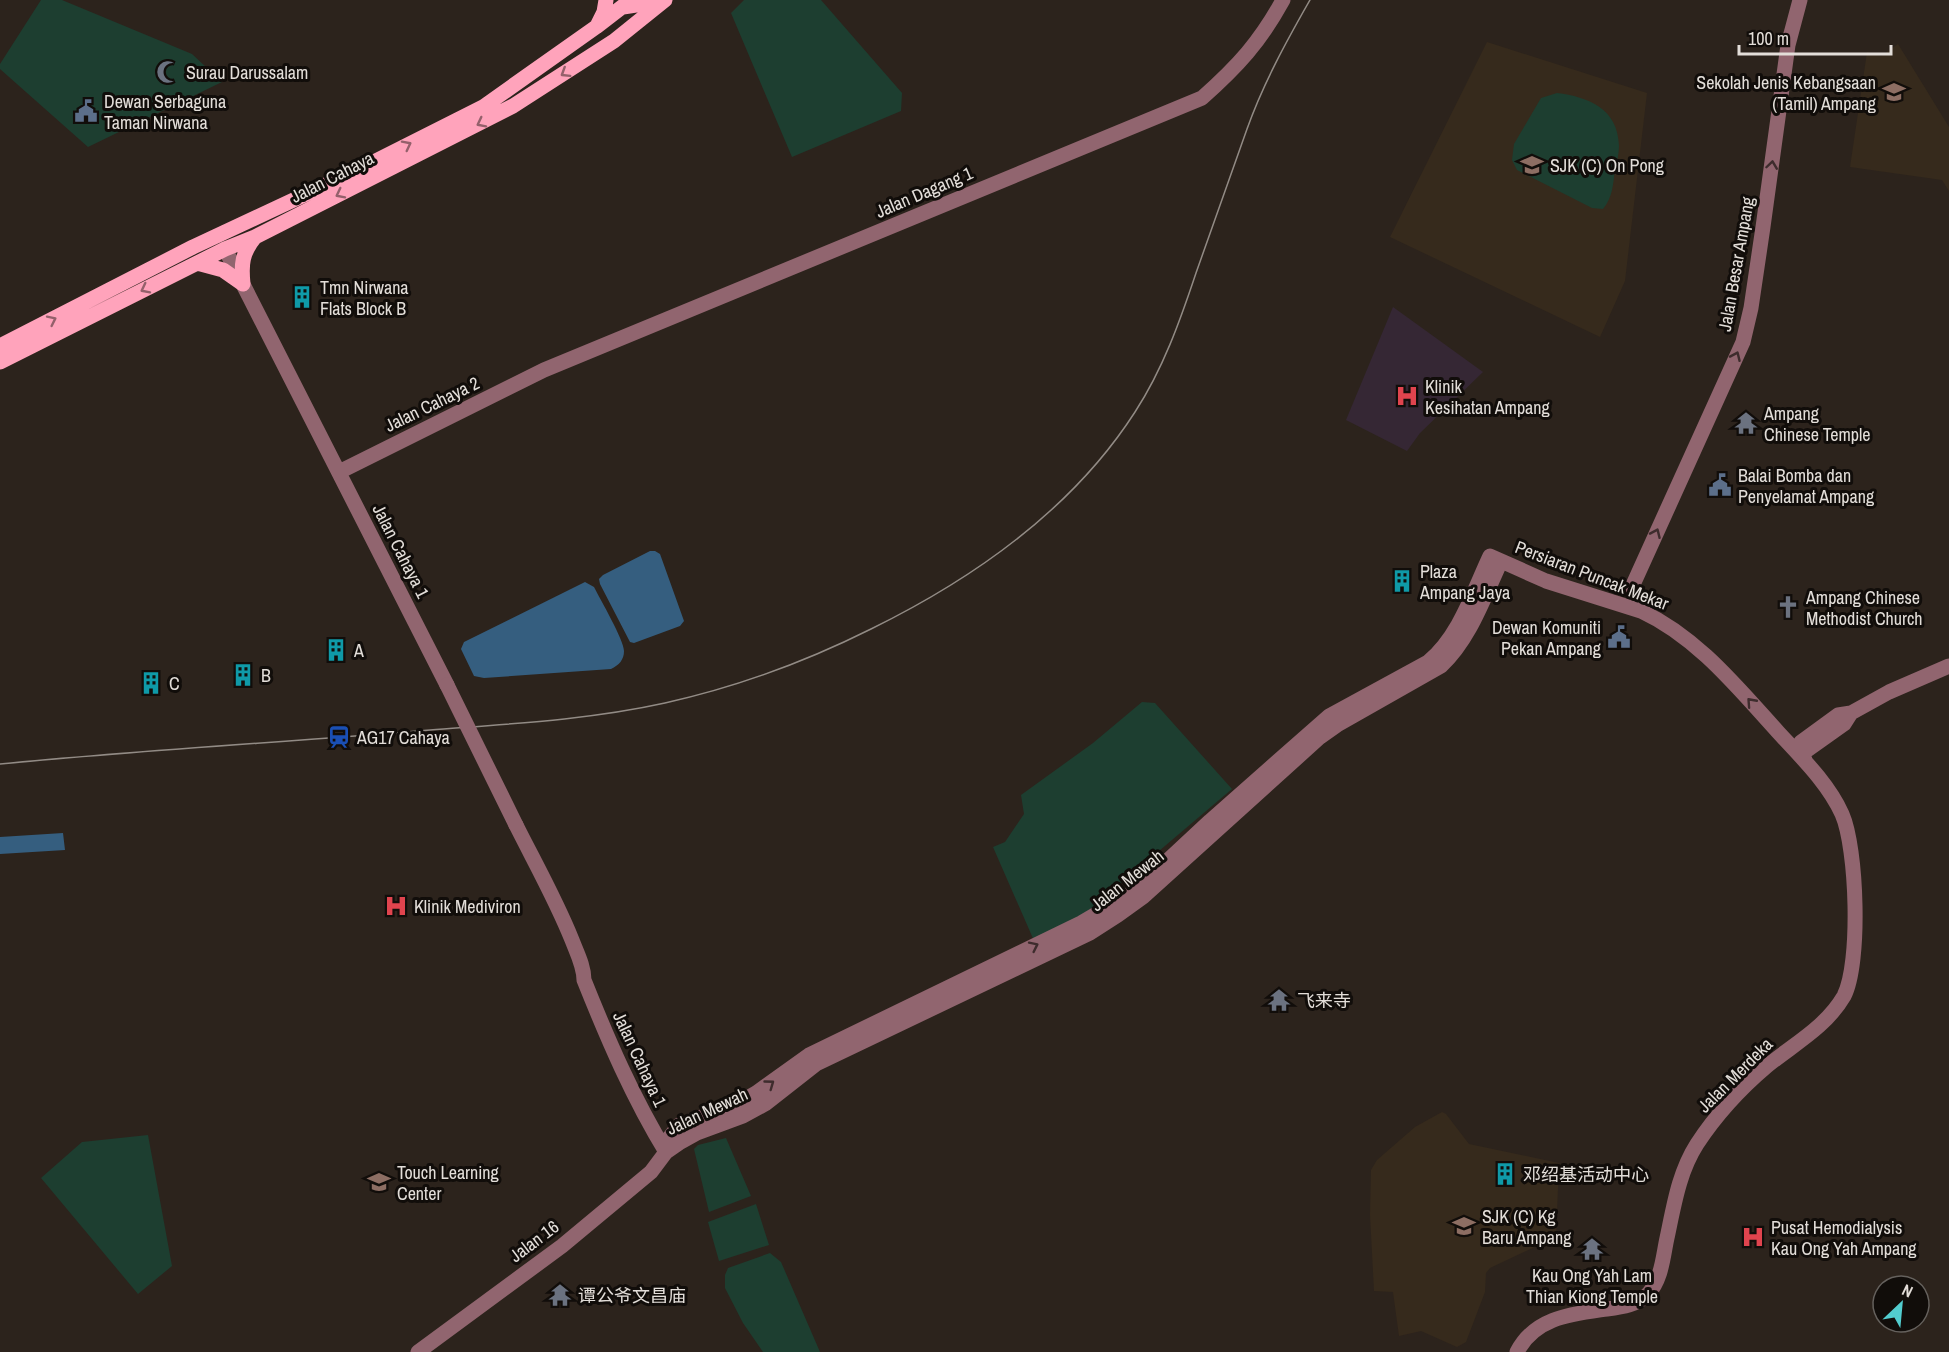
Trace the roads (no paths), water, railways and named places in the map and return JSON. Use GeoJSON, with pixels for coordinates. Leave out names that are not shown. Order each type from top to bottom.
{"type":"FeatureCollection","features":[{"type":"Feature","properties":{"kind":"main road"},"geometry":{"type":"LineString","coordinates":[[597,27],[604,12],[606,0]]}},
{"type":"Feature","properties":{"kind":"main road","name":"Jalan Cahaya"},"geometry":{"type":"LineString","coordinates":[[0,362],[225,249],[255,237],[513,106],[614,41],[665,0]]}},
{"type":"Feature","properties":{"kind":"main road"},"geometry":{"type":"LineString","coordinates":[[614,41],[632,2]]}},
{"type":"Feature","properties":{"kind":"main road","name":"Jalan Cahaya"},"geometry":{"type":"LineString","coordinates":[[0,346],[193,247],[364,167],[483,107],[632,2]]}},
{"type":"Feature","properties":{"kind":"main road"},"geometry":{"type":"LineString","coordinates":[[193,247],[215,245],[225,249],[231,233],[241,225]]}},
{"type":"Feature","properties":{"kind":"main road"},"geometry":{"type":"LineString","coordinates":[[243,284],[241,266],[243,256],[255,237]]}},
{"type":"Feature","properties":{"kind":"main road"},"geometry":{"type":"LineString","coordinates":[[197,263],[223,270],[243,284]]}},
{"type":"Feature","properties":{"kind":"street","name":"Jalan Dagang 1"},"geometry":{"type":"LineString","coordinates":[[544,370],[1202,98],[1236,67],[1267,28],[1283,0]]}},
{"type":"Feature","properties":{"kind":"street","name":"Jalan Besar Ampang"},"geometry":{"type":"LineString","coordinates":[[1632,587],[1743,342],[1758,262],[1788,45],[1800,0]]}},
{"type":"Feature","properties":{"kind":"street","name":"Jalan Cahaya 1"},"geometry":{"type":"LineString","coordinates":[[225,249],[550,889],[568,930],[584,971],[584,980],[614,1053],[642,1113],[666,1152]]}},
{"type":"Feature","properties":{"kind":"street","name":"Jalan Cahaya 2"},"geometry":{"type":"LineString","coordinates":[[339,472],[544,370]]}},
{"type":"Feature","properties":{"kind":"street","name":"Persiaran Puncak Mekar"},"geometry":{"type":"LineString","coordinates":[[1496,559],[1546,580],[1641,611],[1668,626],[1706,655],[1800,756]]}},
{"type":"Feature","properties":{"kind":"street","name":"Jalan Mewah"},"geometry":{"type":"LineString","coordinates":[[666,1152],[669,1138],[679,1125],[735,1106],[809,1055],[1081,923],[1136,890],[1323,721],[1428,662],[1439,653],[1496,559]]}},
{"type":"Feature","properties":{"kind":"street","name":"Jalan Mewah"},"geometry":{"type":"LineString","coordinates":[[666,1152],[697,1132],[743,1116],[765,1104],[816,1064],[1090,933],[1118,915],[1143,897],[1320,737],[1441,666],[1465,636],[1496,559]]}},
{"type":"Feature","properties":{"kind":"street"},"geometry":{"type":"LineString","coordinates":[[1606,600],[1632,587],[1641,611]]}},
{"type":"Feature","properties":{"kind":"street"},"geometry":{"type":"LineString","coordinates":[[1800,756],[1800,746],[1804,738],[1838,715],[1851,713],[1889,692],[1949,666]]}},
{"type":"Feature","properties":{"kind":"street"},"geometry":{"type":"LineString","coordinates":[[1800,756],[1844,724],[1851,713]]}},
{"type":"Feature","properties":{"kind":"street"},"geometry":{"type":"LineString","coordinates":[[1823,785],[1817,757],[1835,730]]}},
{"type":"Feature","properties":{"kind":"street","name":"Jalan Merdeka"},"geometry":{"type":"LineString","coordinates":[[1517,1352],[1528,1337],[1544,1324],[1568,1315],[1625,1307],[1634,1304],[1648,1293],[1658,1278],[1685,1164],[1696,1145],[1725,1107],[1748,1084],[1830,1016],[1845,993],[1850,980],[1854,950],[1854,900],[1850,841],[1842,814],[1800,756]]}},
{"type":"Feature","properties":{"kind":"street"},"geometry":{"type":"LineString","coordinates":[[642,1113],[658,1124],[668,1127],[679,1125]]}},
{"type":"Feature","properties":{"kind":"street","name":"Jalan 16"},"geometry":{"type":"LineString","coordinates":[[418,1352],[562,1246],[651,1172],[666,1152]]}},
{"type":"Feature","properties":{"kind":"water"},"geometry":{"type":"Polygon","coordinates":[[[650,551],[660,554],[684,621],[680,626],[634,643],[630,642],[599,579],[650,551]]]}},
{"type":"Feature","properties":{"kind":"water"},"geometry":{"type":"Polygon","coordinates":[[[585,582],[594,587],[620,638],[624,651],[619,664],[611,669],[484,678],[474,676],[461,649],[464,642],[585,582]]]}},
{"type":"Feature","properties":{"kind":"water"},"geometry":{"type":"Polygon","coordinates":[[[63,833],[65,850],[0,854],[0,837],[63,833]]]}},
{"type":"Feature","properties":{"kind":"tram line"},"geometry":{"type":"LineString","coordinates":[[0,764],[518,723],[636,709],[718,689],[796,663],[910,609],[984,564],[1051,510],[1082,480],[1135,412],[1154,379],[1177,327],[1260,96],[1310,0]]}},
{"type":"Feature","properties":{"kind":"place","name":"Surau Darussalam"},"geometry":{"type":"Point","coordinates":[168,72]}},
{"type":"Feature","properties":{"kind":"place","name":"Sekolah Jenis Kebangsaan (Tamil) Ampang"},"geometry":{"type":"Point","coordinates":[1894,92]}},
{"type":"Feature","properties":{"kind":"place","name":"Dewan Serbaguna Taman Nirwana"},"geometry":{"type":"Point","coordinates":[86,111]}},
{"type":"Feature","properties":{"kind":"place","name":"SJK (C) On Pong"},"geometry":{"type":"Point","coordinates":[1532,165]}},
{"type":"Feature","properties":{"kind":"place","name":"Tmn Nirwana Flats Block B"},"geometry":{"type":"Point","coordinates":[302,297]}},
{"type":"Feature","properties":{"kind":"place","name":"Klinik Kesihatan Ampang"},"geometry":{"type":"Point","coordinates":[1407,396]}},
{"type":"Feature","properties":{"kind":"place","name":"Ampang Chinese Temple"},"geometry":{"type":"Point","coordinates":[1746,423]}},
{"type":"Feature","properties":{"kind":"place","name":"Balai Bomba dan Penyelamat Ampang"},"geometry":{"type":"Point","coordinates":[1720,485]}},
{"type":"Feature","properties":{"kind":"place","name":"Plaza Ampang Jaya"},"geometry":{"type":"Point","coordinates":[1402,581]}},
{"type":"Feature","properties":{"kind":"place","name":"Ampang Chinese Methodist Church"},"geometry":{"type":"Point","coordinates":[1788,607]}},
{"type":"Feature","properties":{"kind":"place","name":"Dewan Komuniti Pekan Ampang"},"geometry":{"type":"Point","coordinates":[1619,637]}},
{"type":"Feature","properties":{"kind":"place","name":"A"},"geometry":{"type":"Point","coordinates":[336,650]}},
{"type":"Feature","properties":{"kind":"place","name":"B"},"geometry":{"type":"Point","coordinates":[243,675]}},
{"type":"Feature","properties":{"kind":"place","name":"C"},"geometry":{"type":"Point","coordinates":[151,683]}},
{"type":"Feature","properties":{"kind":"place","name":"AG17 Cahaya"},"geometry":{"type":"Point","coordinates":[339,737]}},
{"type":"Feature","properties":{"kind":"place","name":"Klinik Mediviron"},"geometry":{"type":"Point","coordinates":[396,906]}},
{"type":"Feature","properties":{"kind":"place","name":"飞来寺"},"geometry":{"type":"Point","coordinates":[1279,1000]}},
{"type":"Feature","properties":{"kind":"place","name":"邓绍基活动中心"},"geometry":{"type":"Point","coordinates":[1505,1174]}},
{"type":"Feature","properties":{"kind":"place","name":"Touch Learning Center"},"geometry":{"type":"Point","coordinates":[379,1182]}},
{"type":"Feature","properties":{"kind":"place","name":"SJK (C) Kg Baru Ampang"},"geometry":{"type":"Point","coordinates":[1464,1226]}},
{"type":"Feature","properties":{"kind":"place","name":"Pusat Hemodialysis Kau Ong Yah Ampang"},"geometry":{"type":"Point","coordinates":[1753,1237]}},
{"type":"Feature","properties":{"kind":"place","name":"Kau Ong Yah Lam Thian Kiong Temple"},"geometry":{"type":"Point","coordinates":[1592,1249]}},
{"type":"Feature","properties":{"kind":"place","name":"谭公爷文昌庙"},"geometry":{"type":"Point","coordinates":[560,1295]}}]}
